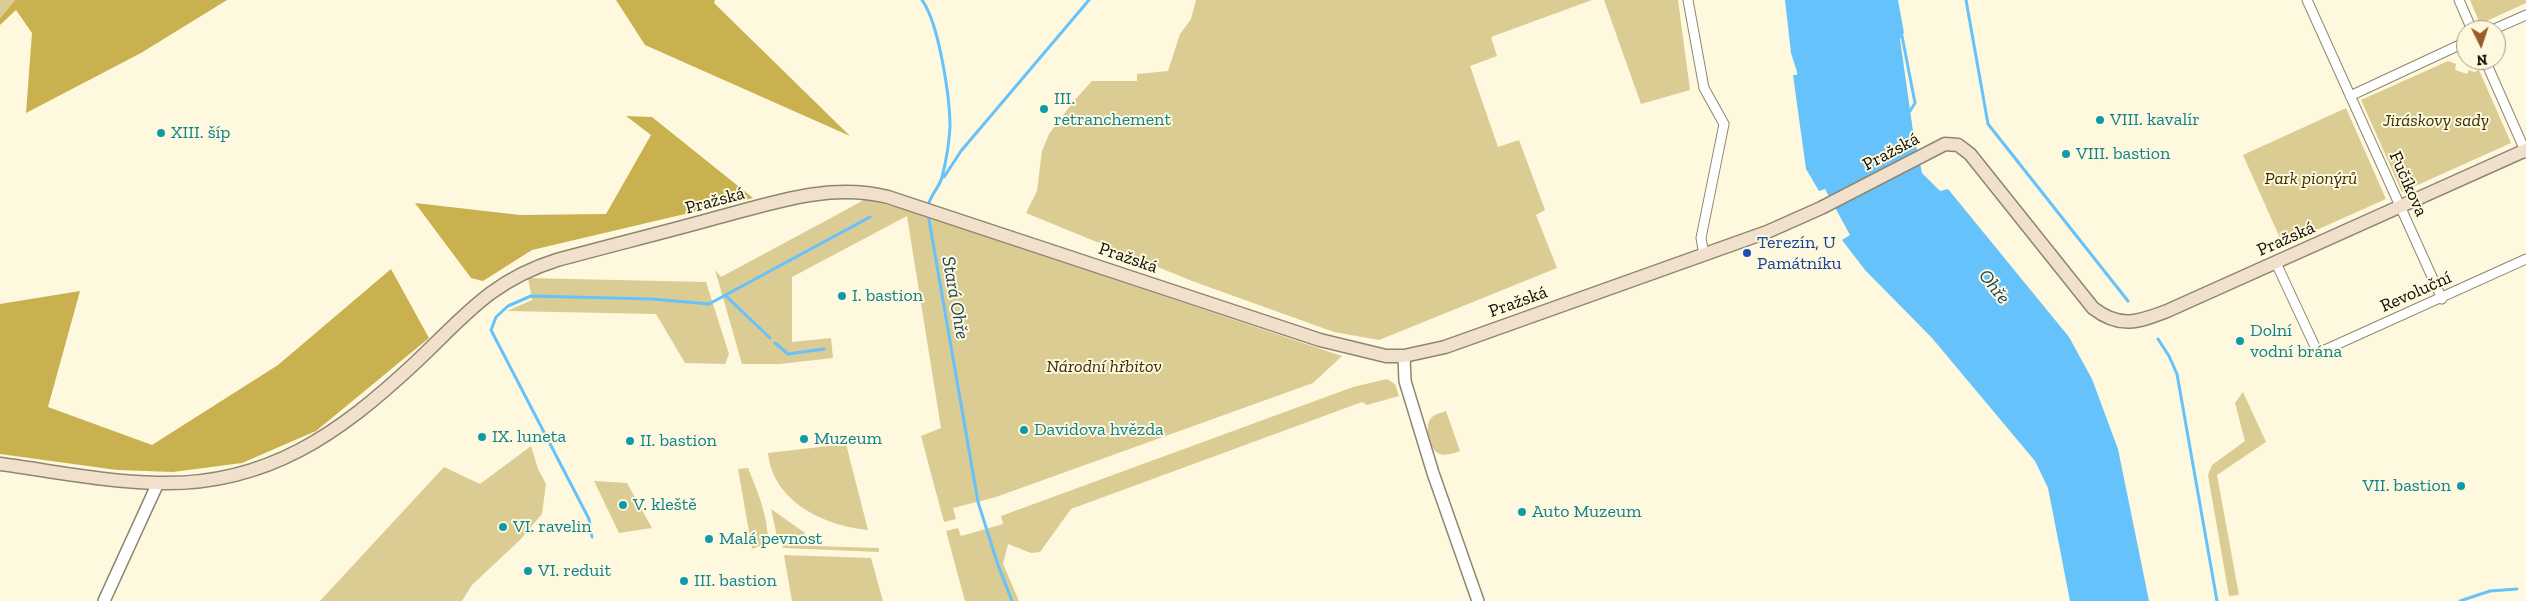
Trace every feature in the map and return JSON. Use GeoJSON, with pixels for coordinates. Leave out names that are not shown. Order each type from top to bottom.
{"type":"FeatureCollection","features":[{"type":"Feature","properties":{"kind":"main road","name":"Pražská"},"geometry":{"type":"LineString","coordinates":[[0,464],[158,484],[201,480],[241,473],[271,463],[308,446],[348,421],[437,342],[474,304],[502,283],[520,273],[557,260],[816,194],[845,190],[870,192],[912,204],[1271,325],[1371,354],[1404,356],[1445,347],[1767,232],[1821,208],[1945,144],[1958,145],[1970,154],[2093,308],[2112,320],[2127,322],[2155,316],[2526,151]]}},
{"type":"Feature","properties":{"kind":"street"},"geometry":{"type":"LineString","coordinates":[[1688,0],[1704,88],[1724,124],[1701,238],[1704,255]]}},
{"type":"Feature","properties":{"kind":"street","name":"Fučíkova"},"geometry":{"type":"LineString","coordinates":[[2307,0],[2442,299]]}},
{"type":"Feature","properties":{"kind":"street"},"geometry":{"type":"LineString","coordinates":[[2459,0],[2468,20]]}},
{"type":"Feature","properties":{"kind":"street"},"geometry":{"type":"LineString","coordinates":[[2506,24],[2526,15]]}},
{"type":"Feature","properties":{"kind":"street"},"geometry":{"type":"LineString","coordinates":[[2350,96],[2456,47]]}},
{"type":"Feature","properties":{"kind":"street"},"geometry":{"type":"LineString","coordinates":[[2490,70],[2526,151]]}},
{"type":"Feature","properties":{"kind":"street","name":"Revoluční"},"geometry":{"type":"LineString","coordinates":[[2276,262],[2318,353],[2526,260]]}},
{"type":"Feature","properties":{"kind":"street"},"geometry":{"type":"LineString","coordinates":[[1404,356],[1406,381],[1410,397],[1433,473],[1478,601]]}},
{"type":"Feature","properties":{"kind":"street"},"geometry":{"type":"LineString","coordinates":[[104,601],[158,484]]}},
{"type":"Feature","properties":{"kind":"green space"},"geometry":{"type":"Polygon","coordinates":[[[0,0],[15,0],[0,18],[0,0]]]}},
{"type":"Feature","properties":{"kind":"green space"},"geometry":{"type":"Polygon","coordinates":[[[1196,0],[1592,0],[1491,37],[1497,56],[1470,66],[1498,147],[1519,140],[1545,210],[1536,215],[1557,268],[1379,340],[1334,332],[1192,281],[1026,213],[1037,191],[1042,151],[1049,134],[1073,102],[1092,81],[1137,81],[1137,74],[1168,71],[1180,34],[1191,19],[1196,0]]]}},
{"type":"Feature","properties":{"kind":"green space"},"geometry":{"type":"Polygon","coordinates":[[[1604,0],[1678,0],[1690,90],[1641,104],[1604,0]]]}},
{"type":"Feature","properties":{"kind":"green space"},"geometry":{"type":"Polygon","coordinates":[[[2470,0],[2526,0],[2526,3],[2489,20],[2478,20],[2470,0]]]}},
{"type":"Feature","properties":{"kind":"green space","name":"Jiráskovy sady"},"geometry":{"type":"Polygon","coordinates":[[[2448,61],[2456,64],[2455,70],[2467,74],[2469,70],[2474,72],[2479,70],[2511,143],[2402,192],[2361,100],[2448,61]]]}},
{"type":"Feature","properties":{"kind":"green space","name":"Park pionýrů"},"geometry":{"type":"Polygon","coordinates":[[[2346,108],[2386,199],[2283,245],[2243,155],[2346,108]]]}},
{"type":"Feature","properties":{"kind":"green space","name":"Národní hřbitov"},"geometry":{"type":"Polygon","coordinates":[[[866,199],[913,212],[1342,356],[1313,383],[996,497],[953,508],[956,519],[944,522],[921,436],[941,428],[907,216],[792,277],[792,342],[831,338],[833,358],[780,364],[742,364],[715,270],[721,277],[866,199]]]}},
{"type":"Feature","properties":{"kind":"green space"},"geometry":{"type":"Polygon","coordinates":[[[528,278],[706,282],[729,354],[725,364],[685,363],[656,314],[507,311],[532,300],[528,278]]]}},
{"type":"Feature","properties":{"kind":"green space"},"geometry":{"type":"Polygon","coordinates":[[[1387,379],[1395,384],[1399,396],[1367,405],[1362,402],[1071,509],[1040,552],[1031,553],[1008,544],[1003,564],[1019,601],[965,601],[946,531],[958,528],[961,536],[1003,524],[1001,516],[1353,387],[1387,379]]]}},
{"type":"Feature","properties":{"kind":"green space"},"geometry":{"type":"Polygon","coordinates":[[[2243,392],[2266,442],[2217,475],[2239,595],[2229,596],[2208,475],[2212,465],[2245,441],[2235,403],[2243,392]]]}},
{"type":"Feature","properties":{"kind":"green space"},"geometry":{"type":"Polygon","coordinates":[[[1446,411],[1460,451],[1442,455],[1436,452],[1430,443],[1428,427],[1431,418],[1446,411]]]}},
{"type":"Feature","properties":{"kind":"green space"},"geometry":{"type":"Polygon","coordinates":[[[846,444],[868,530],[852,528],[819,517],[790,498],[772,470],[768,453],[846,444]]]}},
{"type":"Feature","properties":{"kind":"green space"},"geometry":{"type":"Polygon","coordinates":[[[531,446],[538,469],[546,484],[542,514],[520,540],[472,585],[462,601],[320,601],[444,467],[480,484],[531,446]]]}},
{"type":"Feature","properties":{"kind":"green space"},"geometry":{"type":"Polygon","coordinates":[[[748,468],[762,504],[768,533],[768,543],[752,549],[738,469],[748,468]]]}},
{"type":"Feature","properties":{"kind":"green space","name":"V. kleště"},"geometry":{"type":"Polygon","coordinates":[[[594,481],[627,483],[652,528],[619,533],[594,481]]]}},
{"type":"Feature","properties":{"kind":"green space"},"geometry":{"type":"Polygon","coordinates":[[[771,509],[805,533],[804,535],[777,536],[771,509]]]}},
{"type":"Feature","properties":{"kind":"green space"},"geometry":{"type":"Polygon","coordinates":[[[782,545],[879,548],[879,552],[783,548],[782,545]]]}},
{"type":"Feature","properties":{"kind":"green space"},"geometry":{"type":"Polygon","coordinates":[[[784,555],[871,558],[883,601],[792,601],[784,555]]]}},
{"type":"Feature","properties":{"kind":"shaded area"},"geometry":{"type":"Polygon","coordinates":[[[15,0],[227,0],[141,53],[26,113],[32,33],[16,10],[0,25],[0,18],[15,0]]]}},
{"type":"Feature","properties":{"kind":"shaded area"},"geometry":{"type":"Polygon","coordinates":[[[616,0],[715,0],[714,3],[850,136],[645,45],[616,0]]]}},
{"type":"Feature","properties":{"kind":"shaded area"},"geometry":{"type":"Polygon","coordinates":[[[626,116],[652,117],[753,198],[532,250],[483,281],[471,278],[415,203],[520,215],[606,214],[651,135],[626,116]]]}},
{"type":"Feature","properties":{"kind":"shaded area"},"geometry":{"type":"Polygon","coordinates":[[[391,269],[429,338],[316,431],[242,463],[173,472],[117,470],[0,454],[0,304],[80,291],[48,407],[152,445],[278,365],[391,269]]]}},
{"type":"Feature","properties":{"kind":"water","name":"Ohře"},"geometry":{"type":"Polygon","coordinates":[[[1785,0],[1898,0],[1904,33],[1900,39],[1913,131],[1922,173],[1940,191],[1948,189],[2069,337],[2092,379],[2118,449],[2149,601],[2070,601],[2048,488],[2035,461],[1932,338],[1865,270],[1842,240],[1850,235],[1825,189],[1819,191],[1806,169],[1793,75],[1797,75],[1797,72],[1791,53],[1785,0]]]}},
{"type":"Feature","properties":{"kind":"waterway","name":"Stará Ohře"},"geometry":{"type":"LineString","coordinates":[[922,0],[934,25],[942,61],[946,80],[950,127],[942,177],[930,199],[928,208]]}},
{"type":"Feature","properties":{"kind":"waterway"},"geometry":{"type":"LineString","coordinates":[[944,177],[961,151],[1089,0]]}},
{"type":"Feature","properties":{"kind":"waterway"},"geometry":{"type":"LineString","coordinates":[[1966,0],[1988,124],[2128,301]]}},
{"type":"Feature","properties":{"kind":"waterway"},"geometry":{"type":"LineString","coordinates":[[1902,36],[1915,103],[1910,111]]}},
{"type":"Feature","properties":{"kind":"waterway","name":"Stará Ohře"},"geometry":{"type":"LineString","coordinates":[[928,214],[978,502],[998,565],[1012,601]]}},
{"type":"Feature","properties":{"kind":"waterway"},"geometry":{"type":"LineString","coordinates":[[592,537],[589,519],[491,330],[496,317],[508,306],[531,296],[652,299],[709,304],[870,217]]}},
{"type":"Feature","properties":{"kind":"waterway"},"geometry":{"type":"LineString","coordinates":[[726,296],[770,338]]}},
{"type":"Feature","properties":{"kind":"waterway"},"geometry":{"type":"LineString","coordinates":[[2158,339],[2169,356],[2177,374],[2217,601]]}},
{"type":"Feature","properties":{"kind":"waterway"},"geometry":{"type":"LineString","coordinates":[[775,343],[788,354],[824,349]]}},
{"type":"Feature","properties":{"kind":"waterway"},"geometry":{"type":"LineString","coordinates":[[2460,601],[2490,591],[2517,589]]}},
{"type":"Feature","properties":{"kind":"place","name":"III. retranchement"},"geometry":{"type":"Point","coordinates":[1044,109]}},
{"type":"Feature","properties":{"kind":"place","name":"VIII. kavalír"},"geometry":{"type":"Point","coordinates":[2100,120]}},
{"type":"Feature","properties":{"kind":"place","name":"XIII. šíp"},"geometry":{"type":"Point","coordinates":[161,133]}},
{"type":"Feature","properties":{"kind":"place","name":"VIII. bastion"},"geometry":{"type":"Point","coordinates":[2066,154]}},
{"type":"Feature","properties":{"kind":"place","name":"Terezín, U Památníku"},"geometry":{"type":"Point","coordinates":[1747,253]}},
{"type":"Feature","properties":{"kind":"place","name":"I. bastion"},"geometry":{"type":"Point","coordinates":[842,296]}},
{"type":"Feature","properties":{"kind":"place","name":"Dolní vodní brána"},"geometry":{"type":"Point","coordinates":[2240,341]}},
{"type":"Feature","properties":{"kind":"place","name":"Davidova hvězda"},"geometry":{"type":"Point","coordinates":[1024,430]}},
{"type":"Feature","properties":{"kind":"place","name":"IX. luneta"},"geometry":{"type":"Point","coordinates":[482,437]}},
{"type":"Feature","properties":{"kind":"place","name":"Muzeum"},"geometry":{"type":"Point","coordinates":[804,439]}},
{"type":"Feature","properties":{"kind":"place","name":"II. bastion"},"geometry":{"type":"Point","coordinates":[630,441]}},
{"type":"Feature","properties":{"kind":"place","name":"VII. bastion"},"geometry":{"type":"Point","coordinates":[2461,486]}},
{"type":"Feature","properties":{"kind":"place","name":"V. kleště"},"geometry":{"type":"Point","coordinates":[623,505]}},
{"type":"Feature","properties":{"kind":"place","name":"Auto Muzeum"},"geometry":{"type":"Point","coordinates":[1522,512]}},
{"type":"Feature","properties":{"kind":"place","name":"VI. ravelin"},"geometry":{"type":"Point","coordinates":[503,527]}},
{"type":"Feature","properties":{"kind":"place","name":"Malá pevnost"},"geometry":{"type":"Point","coordinates":[709,539]}},
{"type":"Feature","properties":{"kind":"place","name":"VI. reduit"},"geometry":{"type":"Point","coordinates":[528,571]}},
{"type":"Feature","properties":{"kind":"place","name":"III. bastion"},"geometry":{"type":"Point","coordinates":[684,581]}}]}
